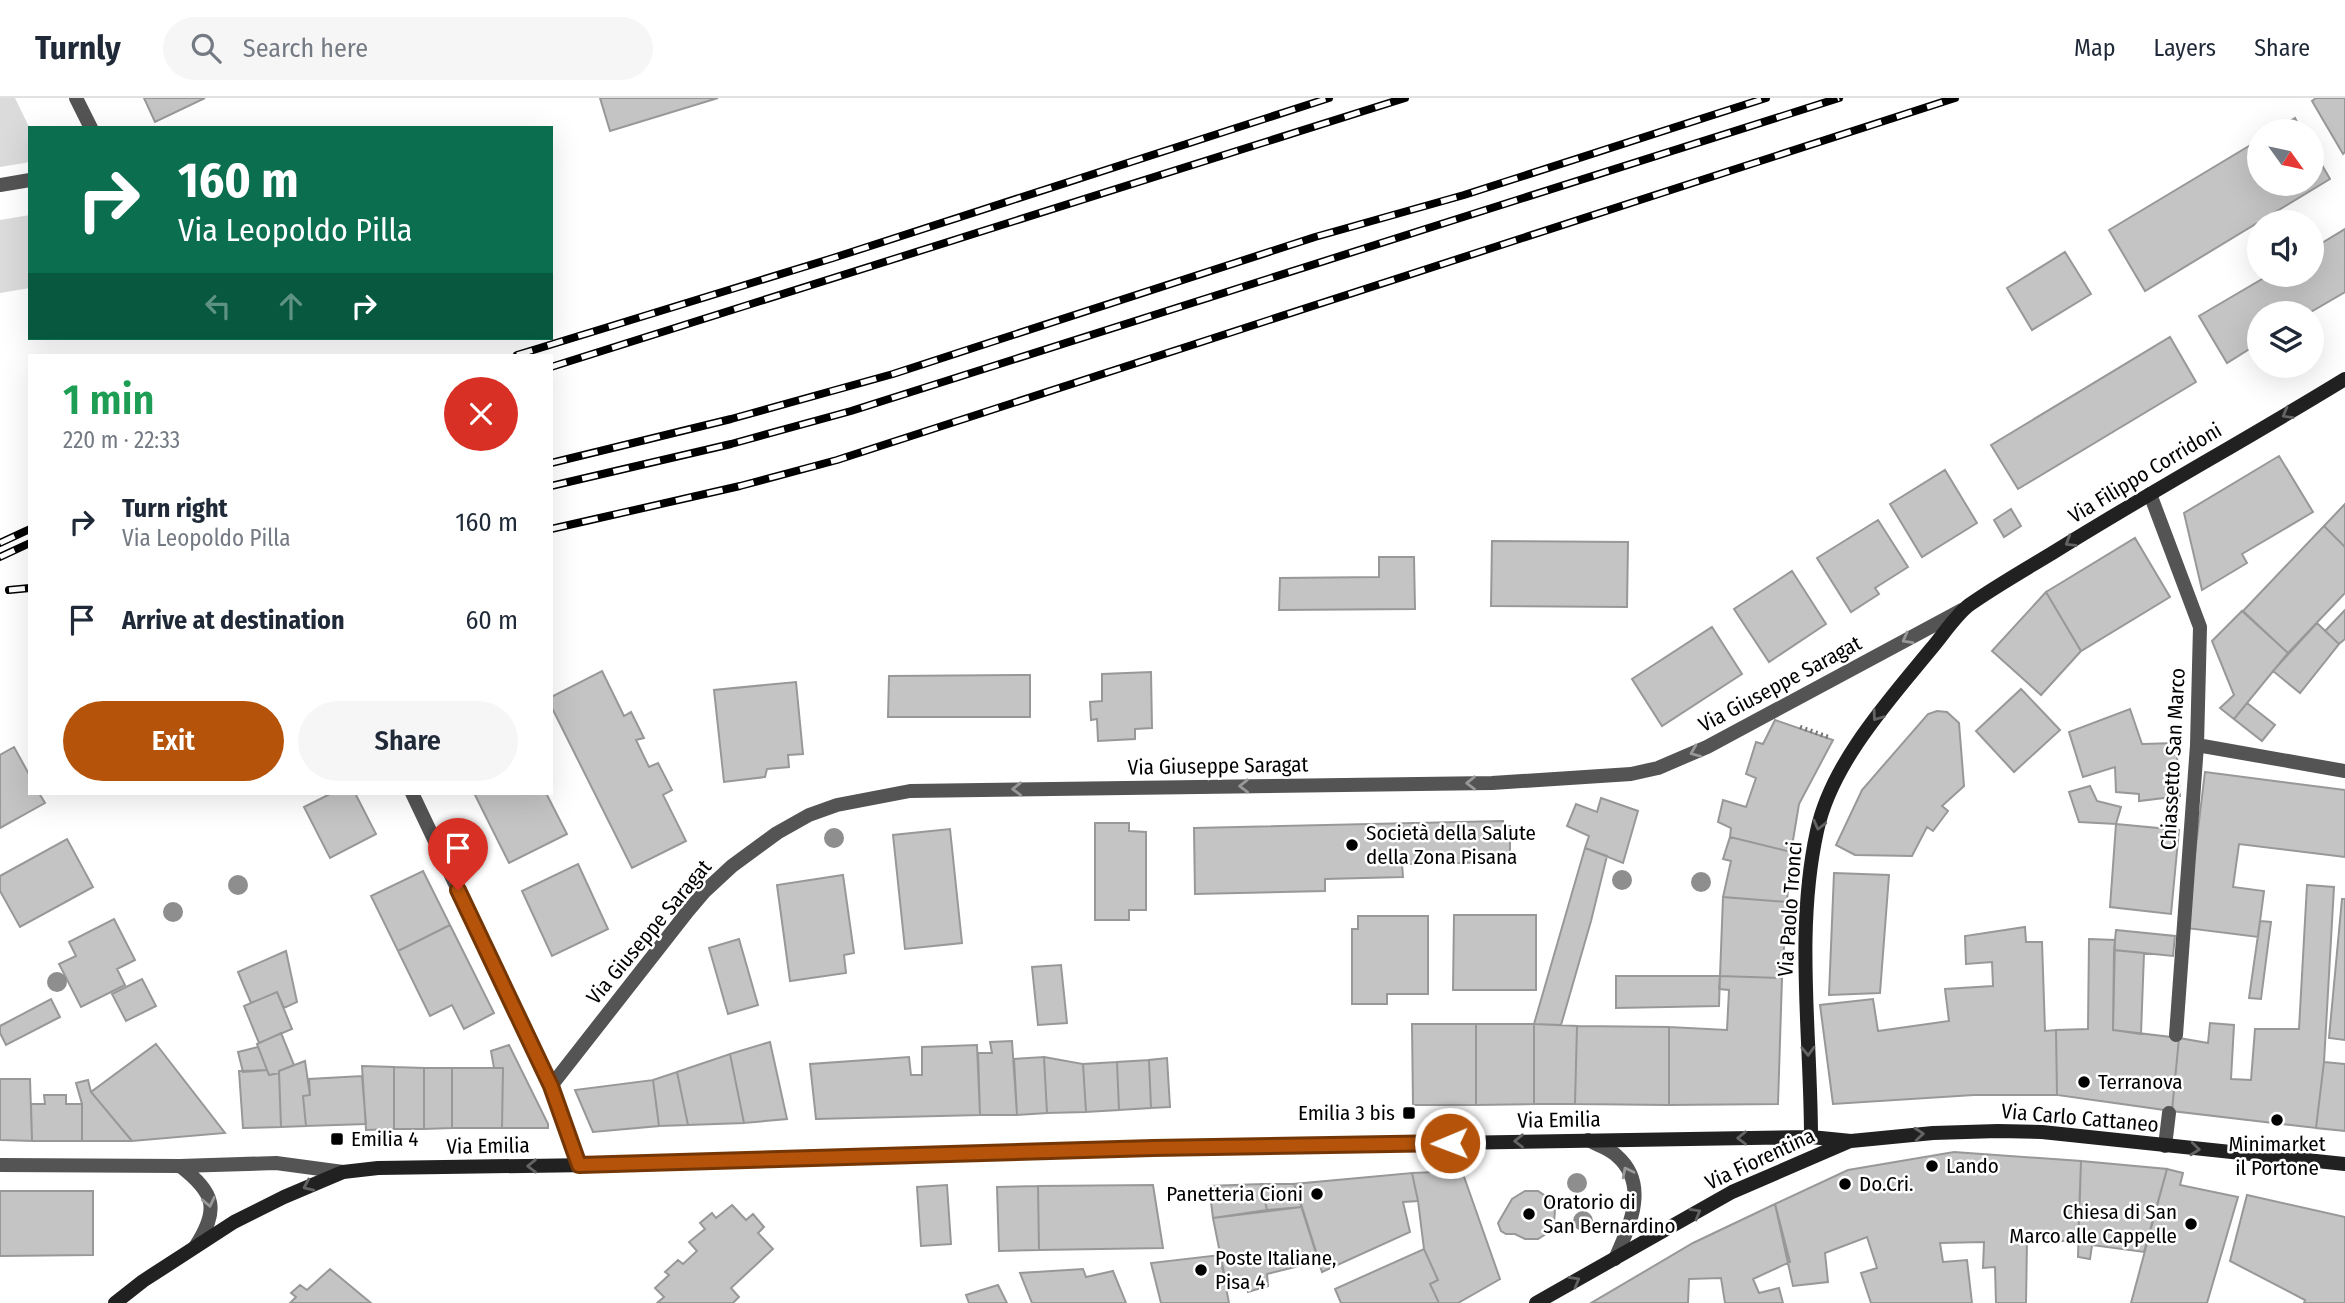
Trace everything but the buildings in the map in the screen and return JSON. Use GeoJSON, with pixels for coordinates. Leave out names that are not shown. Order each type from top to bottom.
{"type":"FeatureCollection","features":[{"type":"Feature","properties":{"kind":"main road","name":"Via Filippo Corridoni"},"geometry":{"type":"LineString","coordinates":[[1967,607],[2101,522],[2345,379]]}},
{"type":"Feature","properties":{"kind":"main road","name":"Via Paolo Tronci"},"geometry":{"type":"LineString","coordinates":[[1811,1137],[1805,988],[1808,897],[1814,849],[1824,806],[1846,763],[1881,710],[1967,607]]}},
{"type":"Feature","properties":{"kind":"main road","name":"Via Carlo Cattaneo"},"geometry":{"type":"LineString","coordinates":[[1811,1137],[1852,1141],[1934,1133],[2054,1133],[2345,1164]]}},
{"type":"Feature","properties":{"kind":"main road","name":"Via Emilia"},"geometry":{"type":"LineString","coordinates":[[115,1303],[195,1247],[259,1210],[343,1172],[378,1168],[579,1165],[1153,1148],[1811,1137]]}},
{"type":"Feature","properties":{"kind":"main road","name":"Via Fiorentina"},"geometry":{"type":"LineString","coordinates":[[1536,1303],[1732,1192],[1852,1141]]}},
{"type":"Feature","properties":{"kind":"street"},"geometry":{"type":"LineString","coordinates":[[76,98],[90,126]]}},
{"type":"Feature","properties":{"kind":"street"},"geometry":{"type":"LineString","coordinates":[[0,185],[28,180]]}},
{"type":"Feature","properties":{"kind":"street","name":"Chiassetto San Marco"},"geometry":{"type":"LineString","coordinates":[[2150,494],[2200,627],[2197,745],[2176,1035]]}},
{"type":"Feature","properties":{"kind":"street","name":"Via Giuseppe Saragat"},"geometry":{"type":"LineString","coordinates":[[551,1086],[688,911],[719,877],[791,824],[837,805],[911,791],[1492,783],[1631,774],[1658,768],[1707,747],[1967,607]]}},
{"type":"Feature","properties":{"kind":"street"},"geometry":{"type":"LineString","coordinates":[[2197,745],[2345,771]]}},
{"type":"Feature","properties":{"kind":"street"},"geometry":{"type":"LineString","coordinates":[[413,795],[551,1086],[579,1165]]}},
{"type":"Feature","properties":{"kind":"street"},"geometry":{"type":"LineString","coordinates":[[2165,1146],[2169,1113]]}},
{"type":"Feature","properties":{"kind":"street"},"geometry":{"type":"LineString","coordinates":[[1587,1140],[1617,1156],[1626,1166],[1634,1187],[1632,1218],[1615,1259]]}},
{"type":"Feature","properties":{"kind":"street","name":"Via Emilia"},"geometry":{"type":"LineString","coordinates":[[0,1165],[180,1166],[276,1163],[343,1172]]}},
{"type":"Feature","properties":{"kind":"street","name":"Via Emilia"},"geometry":{"type":"LineString","coordinates":[[180,1166],[202,1184],[212,1206],[212,1214],[195,1247]]}},
{"type":"Feature","properties":{"kind":"path"},"geometry":{"type":"LineString","coordinates":[[1788,722],[1839,741]]}},
{"type":"Feature","properties":{"kind":"shaded area"},"geometry":{"type":"Polygon","coordinates":[[[0,98],[15,98],[29,126],[28,162],[0,167],[0,98]]]}},
{"type":"Feature","properties":{"kind":"shaded area"},"geometry":{"type":"Polygon","coordinates":[[[28,215],[28,288],[0,293],[0,220],[28,215]]]}},
{"type":"Feature","properties":{"kind":"railway"},"geometry":{"type":"LineString","coordinates":[[520,354],[833,258],[1329,98]]}},
{"type":"Feature","properties":{"kind":"railway"},"geometry":{"type":"LineString","coordinates":[[553,366],[1405,98]]}},
{"type":"Feature","properties":{"kind":"railway"},"geometry":{"type":"LineString","coordinates":[[553,463],[731,419],[893,374],[1315,237],[1464,195],[1766,98]]}},
{"type":"Feature","properties":{"kind":"railway"},"geometry":{"type":"LineString","coordinates":[[553,486],[731,444],[851,411],[1839,98]]}},
{"type":"Feature","properties":{"kind":"railway"},"geometry":{"type":"LineString","coordinates":[[553,529],[740,486],[837,460],[1955,98]]}},
{"type":"Feature","properties":{"kind":"railway"},"geometry":{"type":"LineString","coordinates":[[0,543],[28,530]]}},
{"type":"Feature","properties":{"kind":"railway"},"geometry":{"type":"LineString","coordinates":[[0,557],[28,544]]}},
{"type":"Feature","properties":{"kind":"railway"},"geometry":{"type":"LineString","coordinates":[[9,590],[28,588]]}},
{"type":"Feature","properties":{"kind":"place","name":"Società della Salute della Zona Pisana"},"geometry":{"type":"Point","coordinates":[1352,845]}},
{"type":"Feature","properties":{"kind":"place","name":"Terranova"},"geometry":{"type":"Point","coordinates":[2084,1082]}},
{"type":"Feature","properties":{"kind":"place","name":"Emilia 3 bis"},"geometry":{"type":"Point","coordinates":[1409,1113]}},
{"type":"Feature","properties":{"kind":"place","name":"Minimarket il Portone"},"geometry":{"type":"Point","coordinates":[2277,1120]}},
{"type":"Feature","properties":{"kind":"place","name":"Emilia 4"},"geometry":{"type":"Point","coordinates":[337,1139]}},
{"type":"Feature","properties":{"kind":"place","name":"Lando"},"geometry":{"type":"Point","coordinates":[1932,1166]}},
{"type":"Feature","properties":{"kind":"place","name":"Do.Cri."},"geometry":{"type":"Point","coordinates":[1845,1184]}},
{"type":"Feature","properties":{"kind":"place","name":"Panetteria Cioni"},"geometry":{"type":"Point","coordinates":[1317,1194]}},
{"type":"Feature","properties":{"kind":"place","name":"Oratorio di San Bernardino"},"geometry":{"type":"Point","coordinates":[1529,1214]}},
{"type":"Feature","properties":{"kind":"place","name":"Chiesa di San Marco alle Cappelle"},"geometry":{"type":"Point","coordinates":[2191,1224]}},
{"type":"Feature","properties":{"kind":"place","name":"Poste Italiane, Pisa 4"},"geometry":{"type":"Point","coordinates":[1201,1270]}},
{"type":"Feature","properties":{"kind":"route"},"geometry":{"type":"LineString","coordinates":[[458,890],[551,1086],[579,1165],[1153,1148],[1450,1143]]}}]}
